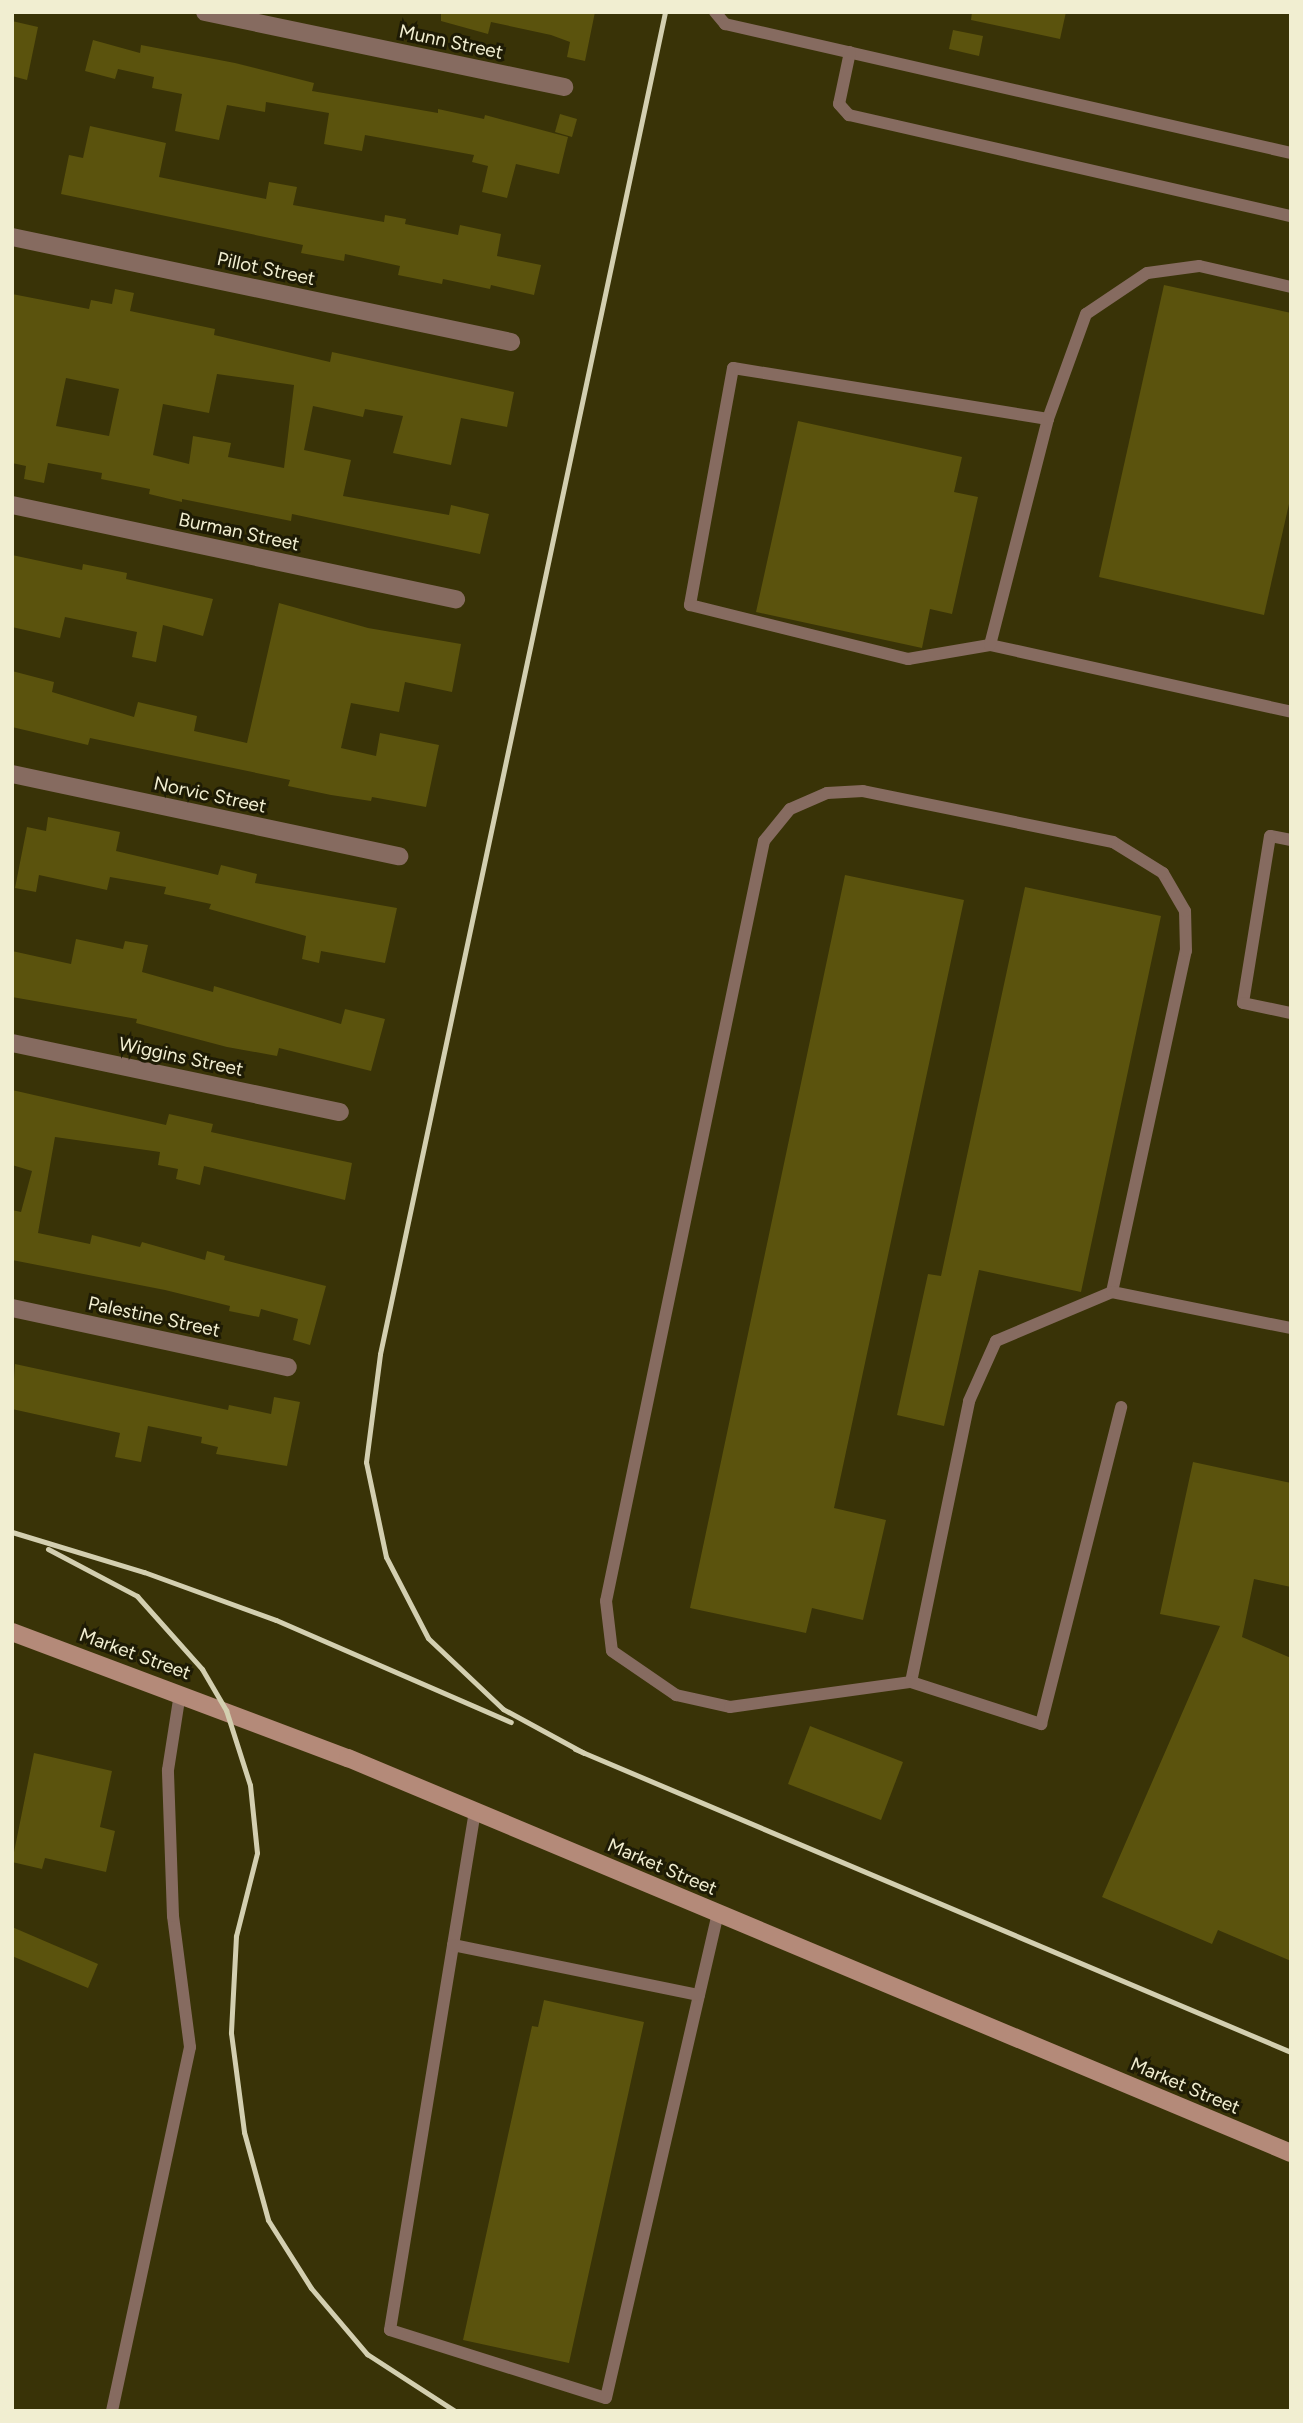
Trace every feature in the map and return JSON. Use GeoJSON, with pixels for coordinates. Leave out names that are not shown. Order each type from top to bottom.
{"type":"FeatureCollection","features":[{"type":"Feature","properties":{"kind":"main road","name":"Market Street"},"geometry":{"type":"LineString","coordinates":[[12,1632],[180,1693],[475,1811],[1291,2153]]}},
{"type":"Feature","properties":{"kind":"street","name":"Munn Street"},"geometry":{"type":"LineString","coordinates":[[205,12],[564,87]]}},
{"type":"Feature","properties":{"kind":"street","name":"Pillot Street"},"geometry":{"type":"LineString","coordinates":[[12,237],[511,342]]}},
{"type":"Feature","properties":{"kind":"street","name":"Burman Street"},"geometry":{"type":"LineString","coordinates":[[12,505],[456,600]]}},
{"type":"Feature","properties":{"kind":"street","name":"Norvic Street"},"geometry":{"type":"LineString","coordinates":[[12,774],[399,856]]}},
{"type":"Feature","properties":{"kind":"street","name":"Wiggins Street"},"geometry":{"type":"LineString","coordinates":[[12,1042],[340,1112]]}},
{"type":"Feature","properties":{"kind":"street","name":"Palestine Street"},"geometry":{"type":"LineString","coordinates":[[12,1308],[288,1367]]}},
{"type":"Feature","properties":{"kind":"lane"},"geometry":{"type":"LineString","coordinates":[[715,12],[725,24],[1291,153]]}},
{"type":"Feature","properties":{"kind":"lane"},"geometry":{"type":"LineString","coordinates":[[850,52],[839,104],[849,115],[1291,216]]}},
{"type":"Feature","properties":{"kind":"lane"},"geometry":{"type":"LineString","coordinates":[[990,645],[1048,419],[1086,314],[1147,273],[1199,266],[1291,287]]}},
{"type":"Feature","properties":{"kind":"lane"},"geometry":{"type":"LineString","coordinates":[[1048,419],[733,368],[690,605],[908,659],[990,645],[1290,707]]}},
{"type":"Feature","properties":{"kind":"lane"},"geometry":{"type":"LineString","coordinates":[[1112,1292],[1186,951],[1185,911],[1164,873],[1113,842],[863,791],[827,793],[790,809],[764,841],[761,855],[606,1601],[612,1651],[676,1695],[730,1707],[911,1682],[1041,1724],[1121,1407]]}},
{"type":"Feature","properties":{"kind":"lane"},"geometry":{"type":"LineString","coordinates":[[1291,839],[1270,836],[1243,1003],[1291,1013]]}},
{"type":"Feature","properties":{"kind":"lane"},"geometry":{"type":"LineString","coordinates":[[911,1682],[969,1401],[996,1340],[1112,1292],[1291,1328]]}},
{"type":"Feature","properties":{"kind":"lane"},"geometry":{"type":"LineString","coordinates":[[112,2411],[190,2048],[173,1916],[168,1783],[180,1693]]}},
{"type":"Feature","properties":{"kind":"lane"},"geometry":{"type":"LineString","coordinates":[[475,1811],[390,2330],[606,2398],[718,1912]]}},
{"type":"Feature","properties":{"kind":"lane"},"geometry":{"type":"LineString","coordinates":[[453,1945],[699,1995]]}},
{"type":"Feature","properties":{"kind":"building"},"geometry":{"type":"Polygon","coordinates":[[[441,12],[595,12],[585,61],[567,57],[570,42],[551,35],[491,22],[488,34],[441,21],[441,12]]]}},
{"type":"Feature","properties":{"kind":"building"},"geometry":{"type":"Polygon","coordinates":[[[972,12],[1066,12],[1060,39],[971,20],[972,12]]]}},
{"type":"Feature","properties":{"kind":"building"},"geometry":{"type":"Polygon","coordinates":[[[12,21],[38,27],[27,80],[12,76],[12,21]]]}},
{"type":"Feature","properties":{"kind":"building"},"geometry":{"type":"Polygon","coordinates":[[[953,30],[983,36],[979,56],[949,49],[953,30]]]}},
{"type":"Feature","properties":{"kind":"building"},"geometry":{"type":"Polygon","coordinates":[[[93,40],[140,53],[141,45],[235,63],[314,83],[312,91],[438,113],[438,109],[484,119],[485,115],[568,137],[559,174],[516,164],[507,198],[482,192],[488,166],[472,162],[474,155],[365,135],[362,151],[324,144],[329,113],[266,102],[265,112],[227,105],[219,140],[175,131],[182,94],[152,88],[154,77],[118,69],[115,79],[85,71],[93,40]]]}},
{"type":"Feature","properties":{"kind":"building"},"geometry":{"type":"Polygon","coordinates":[[[560,114],[577,119],[572,137],[555,132],[560,114]]]}},
{"type":"Feature","properties":{"kind":"building"},"geometry":{"type":"Polygon","coordinates":[[[90,126],[166,143],[159,177],[266,199],[269,182],[297,187],[293,205],[384,222],[385,215],[406,219],[405,224],[458,235],[460,225],[501,234],[497,256],[541,265],[534,295],[491,285],[490,289],[443,279],[442,284],[398,275],[400,266],[345,254],[344,261],[301,253],[303,245],[61,194],[69,155],[83,158],[90,126]]]}},
{"type":"Feature","properties":{"kind":"building"},"geometry":{"type":"Polygon","coordinates":[[[1164,285],[1291,313],[1291,495],[1264,615],[1099,577],[1164,285]]]}},
{"type":"Feature","properties":{"kind":"building"},"geometry":{"type":"Polygon","coordinates":[[[115,289],[134,293],[130,311],[215,329],[214,335],[330,362],[332,352],[514,392],[507,427],[461,418],[451,465],[393,453],[403,416],[365,409],[363,417],[313,406],[304,450],[351,460],[343,496],[449,515],[451,505],[489,514],[480,554],[292,514],[291,521],[182,499],[182,502],[149,494],[150,489],[101,479],[102,473],[48,463],[44,483],[24,479],[26,466],[12,463],[12,294],[89,309],[91,300],[112,304],[115,289]],[[217,374],[209,413],[163,404],[153,455],[189,464],[193,436],[231,443],[228,457],[284,468],[294,385],[217,374]],[[66,378],[56,426],[109,436],[119,389],[66,378]]]}},
{"type":"Feature","properties":{"kind":"building"},"geometry":{"type":"Polygon","coordinates":[[[798,421],[962,457],[954,492],[978,497],[952,614],[930,609],[922,648],[756,612],[798,421]]]}},
{"type":"Feature","properties":{"kind":"building"},"geometry":{"type":"Polygon","coordinates":[[[12,555],[82,570],[83,564],[127,573],[126,579],[213,599],[203,636],[163,625],[156,662],[132,657],[137,632],[65,617],[60,638],[12,627],[12,555]]]}},
{"type":"Feature","properties":{"kind":"building"},"geometry":{"type":"Polygon","coordinates":[[[279,603],[368,628],[461,644],[452,692],[405,682],[399,712],[351,703],[341,748],[376,756],[380,733],[439,745],[426,807],[372,797],[371,801],[331,795],[288,786],[290,780],[90,738],[88,745],[12,727],[12,671],[54,682],[52,692],[134,717],[138,702],[197,716],[194,731],[247,743],[279,603]]]}},
{"type":"Feature","properties":{"kind":"building"},"geometry":{"type":"Polygon","coordinates":[[[48,817],[120,832],[116,851],[218,875],[221,865],[257,874],[255,883],[397,908],[385,963],[321,951],[319,963],[302,959],[306,936],[209,909],[211,904],[164,894],[166,887],[110,877],[107,890],[39,875],[36,892],[15,888],[27,827],[46,831],[48,817]]]}},
{"type":"Feature","properties":{"kind":"building"},"geometry":{"type":"Polygon","coordinates":[[[845,875],[964,900],[834,1508],[886,1520],[863,1620],[812,1608],[806,1633],[690,1608],[845,875]]]}},
{"type":"Feature","properties":{"kind":"building"},"geometry":{"type":"Polygon","coordinates":[[[1025,887],[1161,916],[1081,1292],[979,1270],[944,1426],[897,1415],[928,1274],[941,1276],[1025,887]]]}},
{"type":"Feature","properties":{"kind":"building"},"geometry":{"type":"Polygon","coordinates":[[[76,939],[123,949],[125,941],[148,945],[142,972],[213,992],[214,986],[341,1024],[345,1009],[385,1019],[371,1071],[279,1048],[277,1056],[227,1047],[136,1023],[137,1019],[12,997],[12,951],[71,964],[76,939]]]}},
{"type":"Feature","properties":{"kind":"building"},"geometry":{"type":"Polygon","coordinates":[[[12,1090],[166,1125],[169,1114],[213,1124],[211,1132],[352,1163],[345,1200],[204,1166],[200,1185],[176,1179],[178,1169],[158,1165],[160,1152],[55,1137],[38,1233],[90,1244],[92,1235],[140,1247],[142,1242],[205,1260],[207,1251],[225,1256],[224,1260],[326,1286],[310,1345],[293,1340],[298,1319],[261,1309],[259,1317],[229,1311],[230,1306],[165,1290],[12,1260],[12,1210],[21,1212],[32,1171],[12,1165],[12,1090]]]}},
{"type":"Feature","properties":{"kind":"building"},"geometry":{"type":"Polygon","coordinates":[[[15,1364],[228,1410],[229,1405],[271,1414],[274,1397],[300,1402],[287,1466],[216,1454],[218,1447],[201,1443],[202,1437],[148,1426],[141,1462],[115,1457],[120,1433],[12,1409],[15,1364]]]}},
{"type":"Feature","properties":{"kind":"building"},"geometry":{"type":"Polygon","coordinates":[[[1193,1462],[1291,1483],[1291,1587],[1254,1579],[1242,1637],[1291,1658],[1291,1961],[1218,1930],[1212,1944],[1102,1897],[1220,1626],[1160,1614],[1193,1462]]]}},
{"type":"Feature","properties":{"kind":"building"},"geometry":{"type":"Polygon","coordinates":[[[810,1726],[903,1762],[881,1820],[788,1784],[810,1726]]]}},
{"type":"Feature","properties":{"kind":"building"},"geometry":{"type":"Polygon","coordinates":[[[34,1753],[112,1771],[100,1827],[115,1831],[106,1872],[45,1858],[42,1869],[12,1862],[34,1753]]]}},
{"type":"Feature","properties":{"kind":"building"},"geometry":{"type":"Polygon","coordinates":[[[12,1927],[98,1964],[88,1988],[12,1956],[12,1927]]]}},
{"type":"Feature","properties":{"kind":"building"},"geometry":{"type":"Polygon","coordinates":[[[544,2000],[644,2022],[569,2363],[463,2340],[532,2026],[538,2027],[544,2000]]]}},
{"type":"Feature","properties":{"kind":"railway"},"geometry":{"type":"LineString","coordinates":[[584,1753],[503,1709],[428,1638],[386,1557],[366,1462],[380,1354],[665,12]]}},
{"type":"Feature","properties":{"kind":"railway"},"geometry":{"type":"LineString","coordinates":[[12,1532],[144,1572],[276,1620],[511,1722]]}},
{"type":"Feature","properties":{"kind":"railway"},"geometry":{"type":"LineString","coordinates":[[48,1549],[137,1596],[202,1669],[226,1710],[250,1785],[257,1853],[236,1936],[231,2033],[244,2132],[268,2220],[311,2288],[367,2354],[455,2411]]}},
{"type":"Feature","properties":{"kind":"railway"},"geometry":{"type":"LineString","coordinates":[[575,1749],[1291,2052]]}}]}
